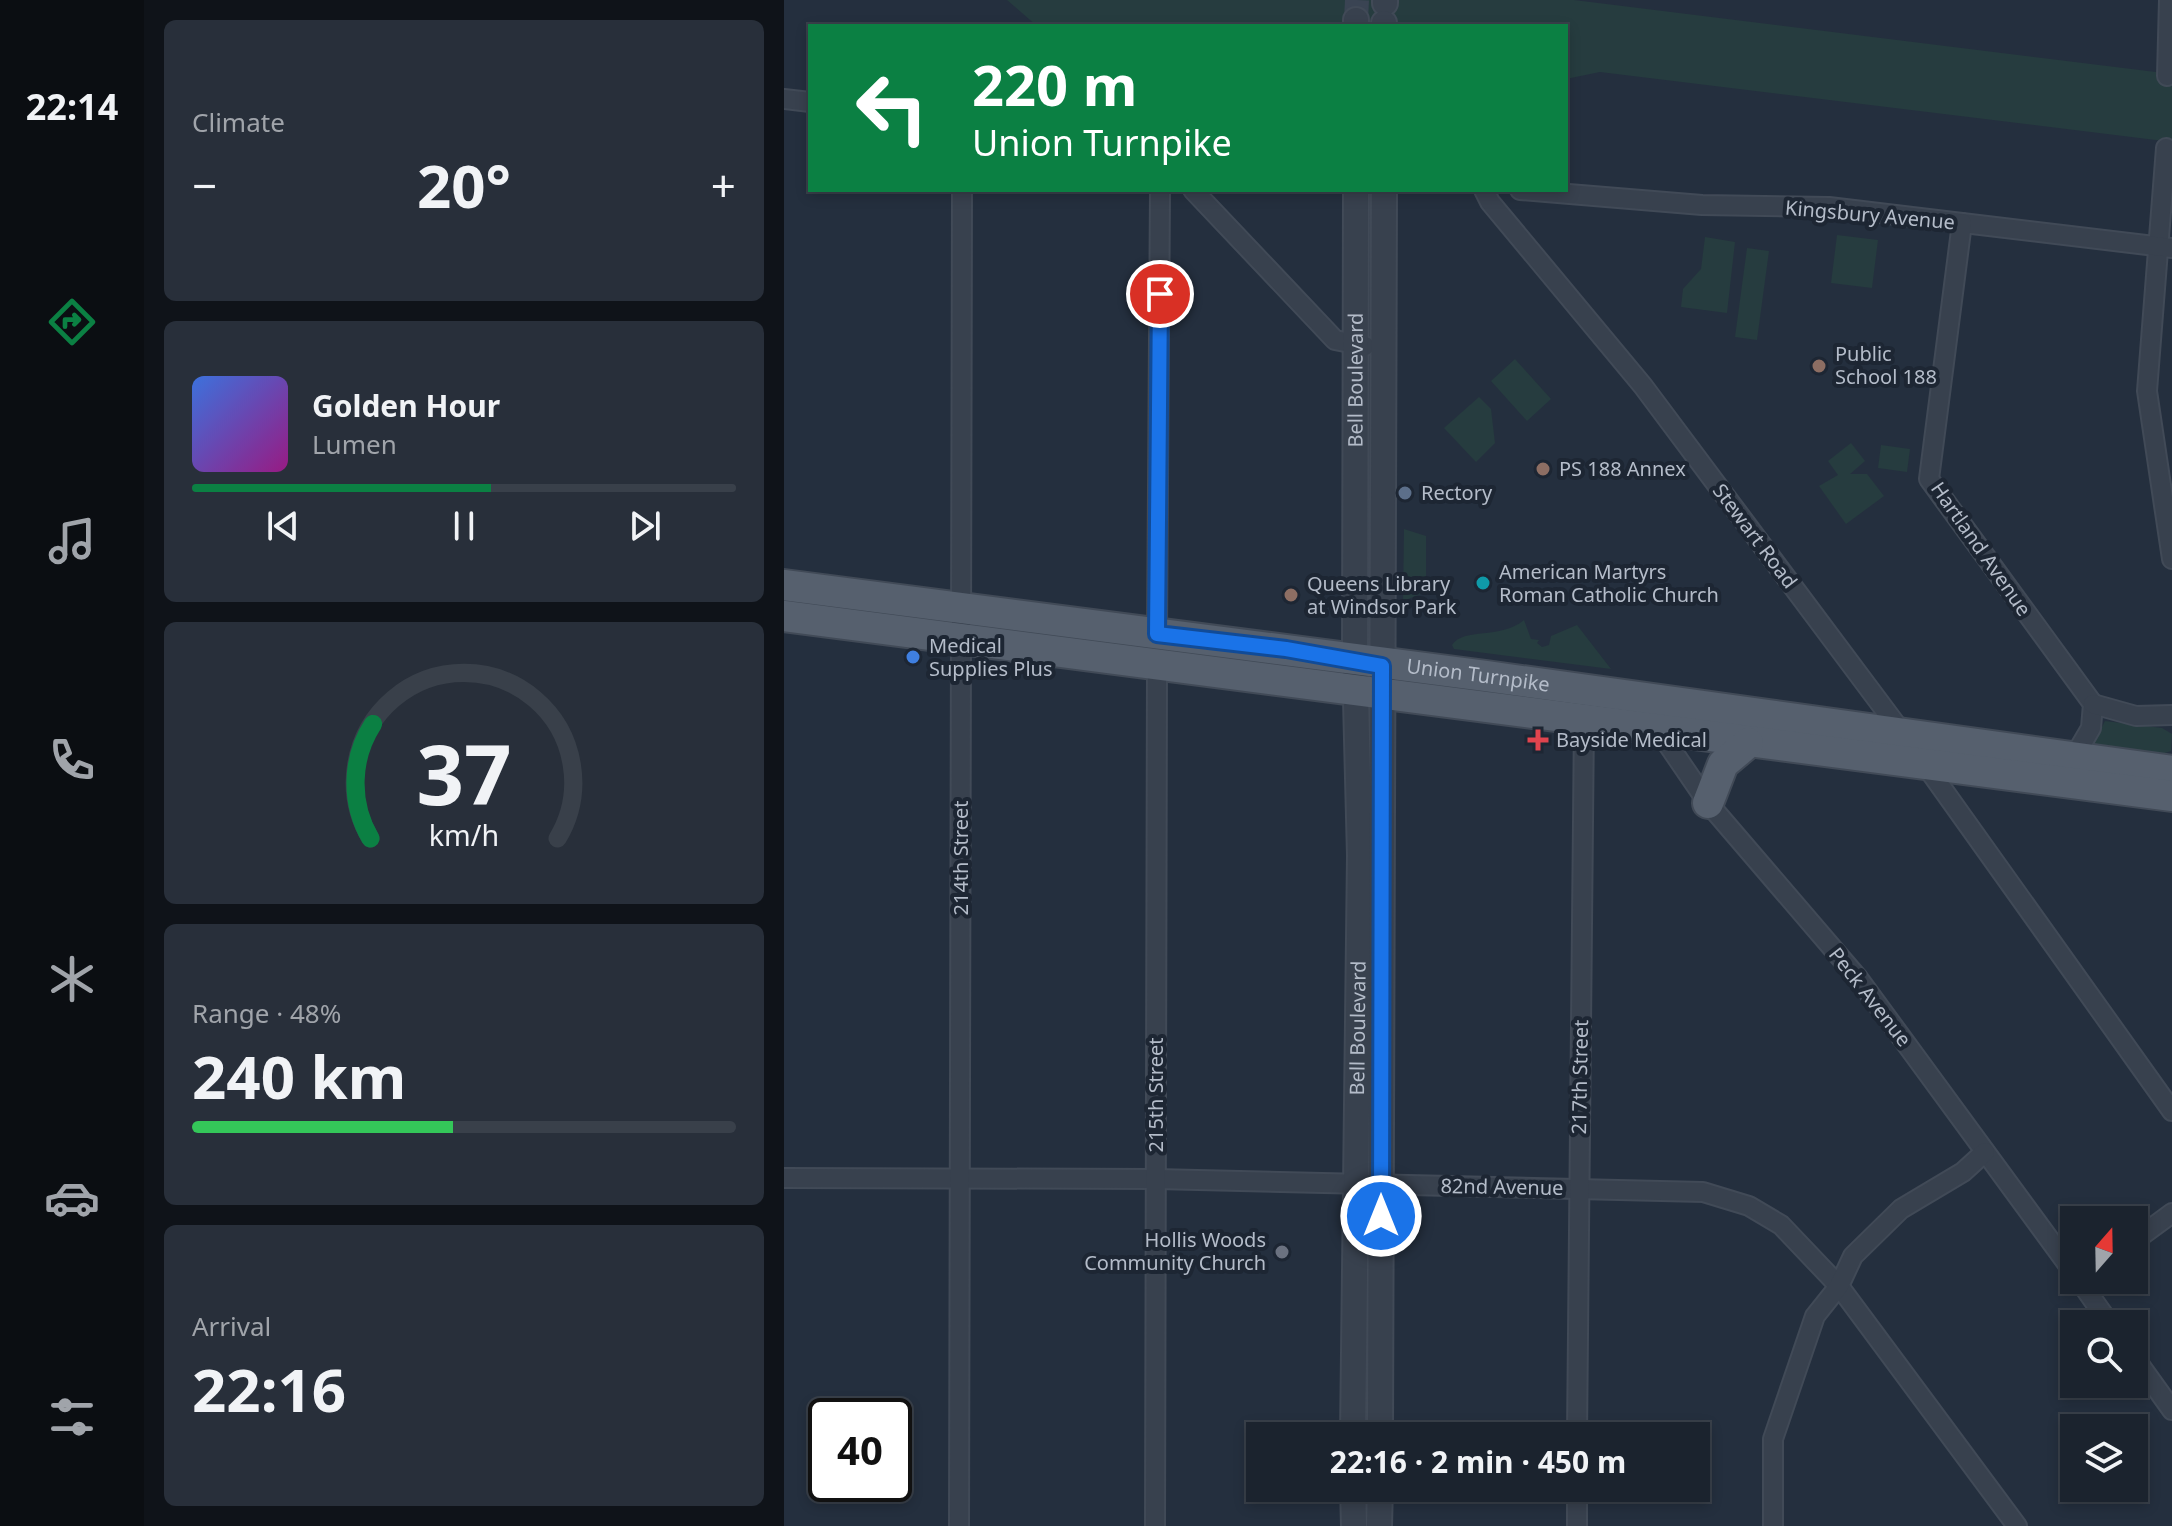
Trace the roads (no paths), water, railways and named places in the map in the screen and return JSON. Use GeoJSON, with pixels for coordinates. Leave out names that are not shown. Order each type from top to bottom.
{"type":"FeatureCollection","features":[{"type":"Feature","properties":{"kind":"main road","name":"Union Turnpike"},"geometry":{"type":"LineString","coordinates":[[784,585],[1157,664],[1369,678],[1486,676],[2074,757],[2172,790]]}},
{"type":"Feature","properties":{"kind":"main road","name":"Union Turnpike"},"geometry":{"type":"LineString","coordinates":[[784,616],[1157,634],[1584,719],[1656,727],[1748,743],[2172,790]]}},
{"type":"Feature","properties":{"kind":"main road"},"geometry":{"type":"LineString","coordinates":[[1708,803],[1723,764],[1748,743]]}},
{"type":"Feature","properties":{"kind":"street"},"geometry":{"type":"LineString","coordinates":[[2167,76],[2169,0]]}},
{"type":"Feature","properties":{"kind":"street"},"geometry":{"type":"LineString","coordinates":[[784,99],[808,102]]}},
{"type":"Feature","properties":{"kind":"street"},"geometry":{"type":"LineString","coordinates":[[2166,148],[2164,247],[2147,391],[2172,559]]}},
{"type":"Feature","properties":{"kind":"street","name":"214th Street"},"geometry":{"type":"LineString","coordinates":[[959,1526],[962,192]]}},
{"type":"Feature","properties":{"kind":"street"},"geometry":{"type":"LineString","coordinates":[[1157,634],[1160,192]]}},
{"type":"Feature","properties":{"kind":"street"},"geometry":{"type":"LineString","coordinates":[[1195,192],[1335,340],[1356,346],[1384,347]]}},
{"type":"Feature","properties":{"kind":"street","name":"Bell Boulevard"},"geometry":{"type":"LineString","coordinates":[[1356,192],[1356,346],[1379,854],[1380,1422]]}},
{"type":"Feature","properties":{"kind":"street","name":"Bell Boulevard"},"geometry":{"type":"LineString","coordinates":[[1353,1422],[1360,826],[1384,347],[1384,192]]}},
{"type":"Feature","properties":{"kind":"street","name":"Stewart Road"},"geometry":{"type":"LineString","coordinates":[[1485,192],[1490,202],[1643,386],[1903,734]]}},
{"type":"Feature","properties":{"kind":"street","name":"Kingsbury Avenue"},"geometry":{"type":"LineString","coordinates":[[1544,192],[1702,205],[1829,207],[2164,247]]}},
{"type":"Feature","properties":{"kind":"street","name":"Hartland Avenue"},"geometry":{"type":"LineString","coordinates":[[1962,223],[1929,479],[2093,704]]}},
{"type":"Feature","properties":{"kind":"street","name":"215th Street"},"geometry":{"type":"LineString","coordinates":[[1155,1526],[1157,664]]}},
{"type":"Feature","properties":{"kind":"street"},"geometry":{"type":"LineString","coordinates":[[2074,757],[2091,728],[2093,704],[2105,711],[2136,716],[2172,715]]}},
{"type":"Feature","properties":{"kind":"street","name":"217th Street"},"geometry":{"type":"LineString","coordinates":[[1577,1422],[1584,719]]}},
{"type":"Feature","properties":{"kind":"street","name":"Peck Avenue"},"geometry":{"type":"LineString","coordinates":[[1656,727],[1708,803],[1858,978],[2060,1254]]}},
{"type":"Feature","properties":{"kind":"street"},"geometry":{"type":"LineString","coordinates":[[1924,763],[2172,1111]]}},
{"type":"Feature","properties":{"kind":"street"},"geometry":{"type":"LineString","coordinates":[[1773,1526],[1773,1439],[1815,1316],[1839,1286],[1853,1256],[1901,1209],[1963,1172],[1985,1152]]}},
{"type":"Feature","properties":{"kind":"street","name":"82nd Avenue"},"geometry":{"type":"LineString","coordinates":[[784,1178],[1156,1179],[1703,1192],[1749,1206],[1781,1225],[1839,1286],[2017,1526]]}},
{"type":"Feature","properties":{"kind":"street"},"geometry":{"type":"LineString","coordinates":[[2148,1231],[2172,1213]]}},
{"type":"Feature","properties":{"kind":"street"},"geometry":{"type":"LineString","coordinates":[[2148,1377],[2172,1410]]}},
{"type":"Feature","properties":{"kind":"street"},"geometry":{"type":"LineString","coordinates":[[1353,1502],[1354,1526]]}},
{"type":"Feature","properties":{"kind":"street"},"geometry":{"type":"LineString","coordinates":[[1379,1526],[1380,1502]]}},
{"type":"Feature","properties":{"kind":"street"},"geometry":{"type":"LineString","coordinates":[[1577,1502],[1577,1526]]}},
{"type":"Feature","properties":{"kind":"tunnel"},"geometry":{"type":"LineString","coordinates":[[1356,20],[1357,0]]}},
{"type":"Feature","properties":{"kind":"place","name":"Public School 188"},"geometry":{"type":"Point","coordinates":[1819,366]}},
{"type":"Feature","properties":{"kind":"place","name":"PS 188 Annex"},"geometry":{"type":"Point","coordinates":[1543,469]}},
{"type":"Feature","properties":{"kind":"place","name":"Rectory"},"geometry":{"type":"Point","coordinates":[1405,493]}},
{"type":"Feature","properties":{"kind":"place","name":"American Martyrs Roman Catholic Church"},"geometry":{"type":"Point","coordinates":[1483,583]}},
{"type":"Feature","properties":{"kind":"place","name":"Queens Library at Windsor Park"},"geometry":{"type":"Point","coordinates":[1291,595]}},
{"type":"Feature","properties":{"kind":"place","name":"Medical Supplies Plus"},"geometry":{"type":"Point","coordinates":[913,657]}},
{"type":"Feature","properties":{"kind":"place","name":"Bayside Medical"},"geometry":{"type":"Point","coordinates":[1538,740]}},
{"type":"Feature","properties":{"kind":"place","name":"Hollis Woods Community Church"},"geometry":{"type":"Point","coordinates":[1282,1252]}}]}
